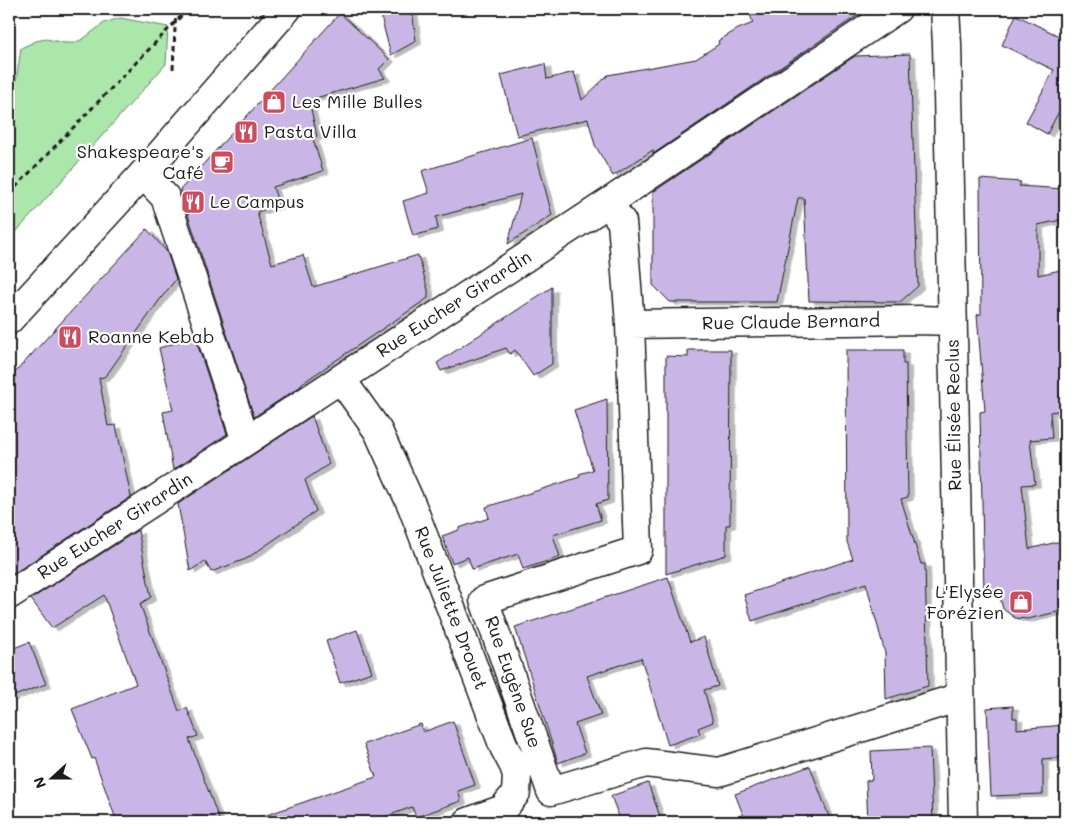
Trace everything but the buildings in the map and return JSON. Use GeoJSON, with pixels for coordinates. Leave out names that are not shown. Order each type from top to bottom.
{"type":"FeatureCollection","features":[{"type":"Feature","properties":{"kind":"street"},"geometry":{"type":"LineString","coordinates":[[9,320],[143,174],[288,9]]}},
{"type":"Feature","properties":{"kind":"street","name":"Rue Eucher Girardin"},"geometry":{"type":"LineString","coordinates":[[9,595],[608,203],[897,9]]}},
{"type":"Feature","properties":{"kind":"street","name":"Rue Élisée Reclus"},"geometry":{"type":"LineString","coordinates":[[945,9],[963,822]]}},
{"type":"Feature","properties":{"kind":"street"},"geometry":{"type":"LineString","coordinates":[[143,174],[165,197],[246,441]]}},
{"type":"Feature","properties":{"kind":"street","name":"Rue Eugène Sue"},"geometry":{"type":"LineString","coordinates":[[608,203],[622,222],[630,324],[638,550],[484,600],[551,792],[646,763],[719,772],[960,697]]}},
{"type":"Feature","properties":{"kind":"street","name":"Rue Claude Bernard"},"geometry":{"type":"LineString","coordinates":[[630,324],[952,321]]}},
{"type":"Feature","properties":{"kind":"street","name":"Rue Juliette Drouet"},"geometry":{"type":"LineString","coordinates":[[340,379],[378,431],[412,506],[504,747],[517,775],[516,793],[503,809],[468,822]]}},
{"type":"Feature","properties":{"kind":"path"},"geometry":{"type":"LineString","coordinates":[[173,69],[176,9]]}},
{"type":"Feature","properties":{"kind":"path"},"geometry":{"type":"LineString","coordinates":[[9,194],[188,9]]}},
{"type":"Feature","properties":{"kind":"green space"},"geometry":{"type":"Polygon","coordinates":[[[120,18],[168,27],[166,64],[9,240],[9,110],[16,82],[21,48],[36,41],[46,39],[74,43],[83,39],[104,23],[120,18]]]}},
{"type":"Feature","properties":{"kind":"place","name":"Les Mille Bulles"},"geometry":{"type":"Point","coordinates":[274,102]}},
{"type":"Feature","properties":{"kind":"place","name":"Pasta Villa"},"geometry":{"type":"Point","coordinates":[246,132]}},
{"type":"Feature","properties":{"kind":"place","name":"Shakespeare's Café"},"geometry":{"type":"Point","coordinates":[222,162]}},
{"type":"Feature","properties":{"kind":"place","name":"Le Campus"},"geometry":{"type":"Point","coordinates":[193,202]}},
{"type":"Feature","properties":{"kind":"place","name":"Roanne Kebab"},"geometry":{"type":"Point","coordinates":[70,337]}},
{"type":"Feature","properties":{"kind":"place","name":"L'Elysée Forézien"},"geometry":{"type":"Point","coordinates":[1021,602]}}]}
